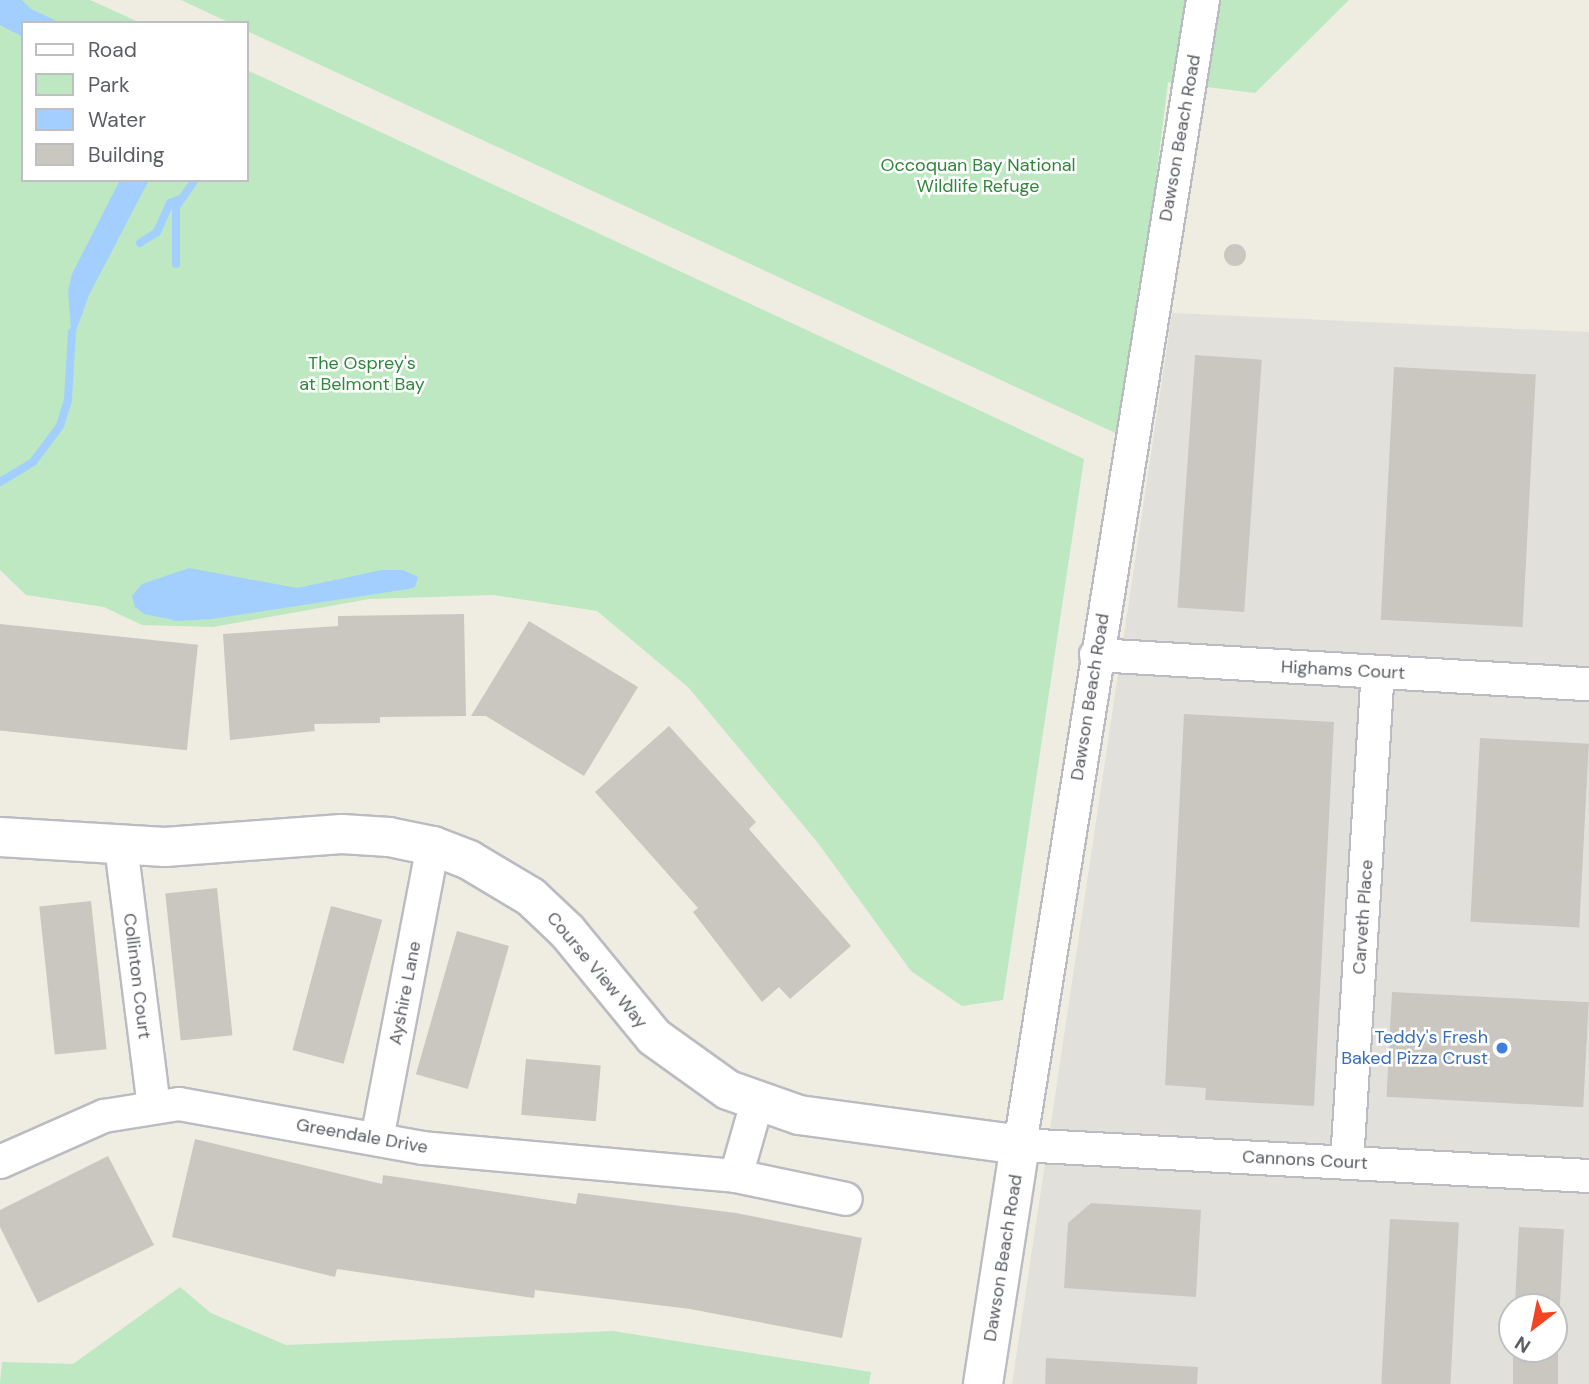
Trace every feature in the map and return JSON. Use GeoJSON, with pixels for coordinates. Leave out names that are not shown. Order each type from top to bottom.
{"type":"FeatureCollection","features":[{"type":"Feature","properties":{"kind":"street","name":"Dawson Beach Road"},"geometry":{"type":"LineString","coordinates":[[983,1384],[1096,655],[1203,4]]}},
{"type":"Feature","properties":{"kind":"street","name":"Highams Court"},"geometry":{"type":"LineString","coordinates":[[1096,655],[1589,684]]}},
{"type":"Feature","properties":{"kind":"street","name":"Carveth Place"},"geometry":{"type":"LineString","coordinates":[[1347,1162],[1378,672]]}},
{"type":"Feature","properties":{"kind":"street","name":"Course View Way"},"geometry":{"type":"LineString","coordinates":[[0,837],[166,847],[342,834],[433,846],[470,860],[531,897],[567,931],[654,1037],[703,1075],[757,1103],[809,1117],[1020,1145]]}},
{"type":"Feature","properties":{"kind":"street","name":"Collinton Court"},"geometry":{"type":"LineString","coordinates":[[121,846],[154,1106]]}},
{"type":"Feature","properties":{"kind":"street","name":"Ayshire Lane"},"geometry":{"type":"LineString","coordinates":[[377,1139],[433,846]]}},
{"type":"Feature","properties":{"kind":"street"},"geometry":{"type":"LineString","coordinates":[[736,1175],[757,1103]]}},
{"type":"Feature","properties":{"kind":"street","name":"Greendale Drive"},"geometry":{"type":"LineString","coordinates":[[0,1162],[104,1116],[154,1106],[202,1107],[423,1148],[736,1175],[846,1199]]}},
{"type":"Feature","properties":{"kind":"street","name":"Cannons Court"},"geometry":{"type":"LineString","coordinates":[[1020,1145],[1589,1176]]}},
{"type":"Feature","properties":{"kind":"shaded area"},"geometry":{"type":"Polygon","coordinates":[[[1172,313],[1589,332],[1589,1384],[1012,1384],[1172,313]]]}},
{"type":"Feature","properties":{"kind":"green space","name":"The Osprey's at Belmont Bay"},"geometry":{"type":"Polygon","coordinates":[[[0,0],[90,0],[137,21],[21,21],[21,182],[248,182],[248,70],[1084,459],[1003,1000],[962,1006],[911,971],[818,843],[688,687],[597,611],[493,595],[369,599],[213,627],[142,625],[104,607],[26,595],[0,570],[0,0]]]}},
{"type":"Feature","properties":{"kind":"green space","name":"Occoquan Bay National Wildlife Refuge"},"geometry":{"type":"Polygon","coordinates":[[[181,0],[1349,0],[1255,93],[1168,82],[1124,437],[248,31],[248,21],[226,21],[181,0]]]}},
{"type":"Feature","properties":{"kind":"green space"},"geometry":{"type":"Polygon","coordinates":[[[180,1287],[211,1313],[286,1345],[613,1331],[871,1372],[869,1384],[0,1384],[2,1362],[73,1364],[180,1287]]]}},
{"type":"Feature","properties":{"kind":"water"},"geometry":{"type":"Polygon","coordinates":[[[0,0],[22,0],[31,9],[57,21],[21,21],[21,36],[0,25],[0,0]]]}},
{"type":"Feature","properties":{"kind":"water"},"geometry":{"type":"Polygon","coordinates":[[[119,182],[148,182],[89,295],[72,342],[68,291],[72,274],[119,182]]]}},
{"type":"Feature","properties":{"kind":"water"},"geometry":{"type":"Polygon","coordinates":[[[189,568],[297,588],[382,570],[403,570],[418,577],[415,587],[408,589],[212,619],[178,621],[144,614],[135,607],[132,596],[142,584],[189,568]]]}},
{"type":"Feature","properties":{"kind":"building"},"geometry":{"type":"Polygon","coordinates":[[[1235,244],[1243,247],[1246,255],[1243,263],[1235,266],[1227,263],[1224,255],[1227,247],[1235,244]]]}},
{"type":"Feature","properties":{"kind":"building"},"geometry":{"type":"Polygon","coordinates":[[[1195,355],[1262,360],[1244,612],[1177,607],[1195,355]]]}},
{"type":"Feature","properties":{"kind":"building"},"geometry":{"type":"Polygon","coordinates":[[[1394,367],[1536,374],[1523,627],[1381,620],[1394,367]]]}},
{"type":"Feature","properties":{"kind":"building"},"geometry":{"type":"Polygon","coordinates":[[[464,614],[466,716],[380,717],[380,723],[314,724],[315,731],[230,740],[223,634],[338,626],[338,616],[464,614]]]}},
{"type":"Feature","properties":{"kind":"building"},"geometry":{"type":"Polygon","coordinates":[[[529,621],[638,687],[584,776],[486,716],[471,716],[529,621]]]}},
{"type":"Feature","properties":{"kind":"building"},"geometry":{"type":"Polygon","coordinates":[[[0,624],[198,645],[187,750],[0,731],[0,624]]]}},
{"type":"Feature","properties":{"kind":"building"},"geometry":{"type":"Polygon","coordinates":[[[1184,714],[1334,722],[1314,1106],[1205,1100],[1206,1088],[1165,1085],[1184,714]]]}},
{"type":"Feature","properties":{"kind":"building"},"geometry":{"type":"Polygon","coordinates":[[[669,726],[756,822],[749,829],[851,946],[790,999],[779,987],[762,1002],[693,912],[698,908],[595,792],[669,726]]]}},
{"type":"Feature","properties":{"kind":"building"},"geometry":{"type":"Polygon","coordinates":[[[1480,738],[1589,744],[1579,927],[1470,922],[1480,738]]]}},
{"type":"Feature","properties":{"kind":"building"},"geometry":{"type":"Polygon","coordinates":[[[217,888],[232,1035],[181,1041],[165,893],[217,888]]]}},
{"type":"Feature","properties":{"kind":"building"},"geometry":{"type":"Polygon","coordinates":[[[91,901],[107,1049],[55,1055],[39,906],[91,901]]]}},
{"type":"Feature","properties":{"kind":"building"},"geometry":{"type":"Polygon","coordinates":[[[331,906],[382,920],[344,1064],[292,1050],[331,906]]]}},
{"type":"Feature","properties":{"kind":"building"},"geometry":{"type":"Polygon","coordinates":[[[457,931],[509,946],[468,1089],[416,1074],[457,931]]]}},
{"type":"Feature","properties":{"kind":"building"},"geometry":{"type":"Polygon","coordinates":[[[1392,992],[1589,1002],[1583,1107],[1387,1097],[1392,992]]]}},
{"type":"Feature","properties":{"kind":"building"},"geometry":{"type":"Polygon","coordinates":[[[526,1059],[601,1066],[596,1121],[521,1115],[526,1059]]]}},
{"type":"Feature","properties":{"kind":"building"},"geometry":{"type":"Polygon","coordinates":[[[195,1139],[382,1184],[383,1175],[576,1204],[578,1193],[736,1213],[862,1238],[842,1338],[690,1309],[535,1290],[534,1298],[337,1269],[335,1277],[172,1237],[195,1139]]]}},
{"type":"Feature","properties":{"kind":"building"},"geometry":{"type":"Polygon","coordinates":[[[108,1156],[154,1245],[38,1303],[0,1227],[0,1210],[108,1156]]]}},
{"type":"Feature","properties":{"kind":"building"},"geometry":{"type":"Polygon","coordinates":[[[1091,1203],[1201,1210],[1196,1297],[1064,1288],[1068,1223],[1091,1203]]]}},
{"type":"Feature","properties":{"kind":"building"},"geometry":{"type":"Polygon","coordinates":[[[1390,1219],[1459,1223],[1450,1384],[1381,1384],[1390,1219]]]}},
{"type":"Feature","properties":{"kind":"building"},"geometry":{"type":"Polygon","coordinates":[[[1519,1227],[1564,1229],[1561,1293],[1516,1293],[1519,1227]]]}},
{"type":"Feature","properties":{"kind":"building"},"geometry":{"type":"Polygon","coordinates":[[[1046,1358],[1198,1367],[1197,1384],[1045,1384],[1046,1358]]]}},
{"type":"Feature","properties":{"kind":"building"},"geometry":{"type":"Polygon","coordinates":[[[1513,1363],[1558,1363],[1558,1384],[1513,1384],[1513,1363]]]}},
{"type":"Feature","properties":{"kind":"waterway"},"geometry":{"type":"LineString","coordinates":[[176,264],[176,207],[194,182]]}},
{"type":"Feature","properties":{"kind":"waterway"},"geometry":{"type":"LineString","coordinates":[[140,243],[157,232],[170,203],[180,199]]}},
{"type":"Feature","properties":{"kind":"waterway"},"geometry":{"type":"LineString","coordinates":[[0,482],[33,462],[60,426],[68,399],[72,332]]}},
{"type":"Feature","properties":{"kind":"place","name":"Teddy's Fresh Baked Pizza Crust"},"geometry":{"type":"Point","coordinates":[1502,1048]}}]}
